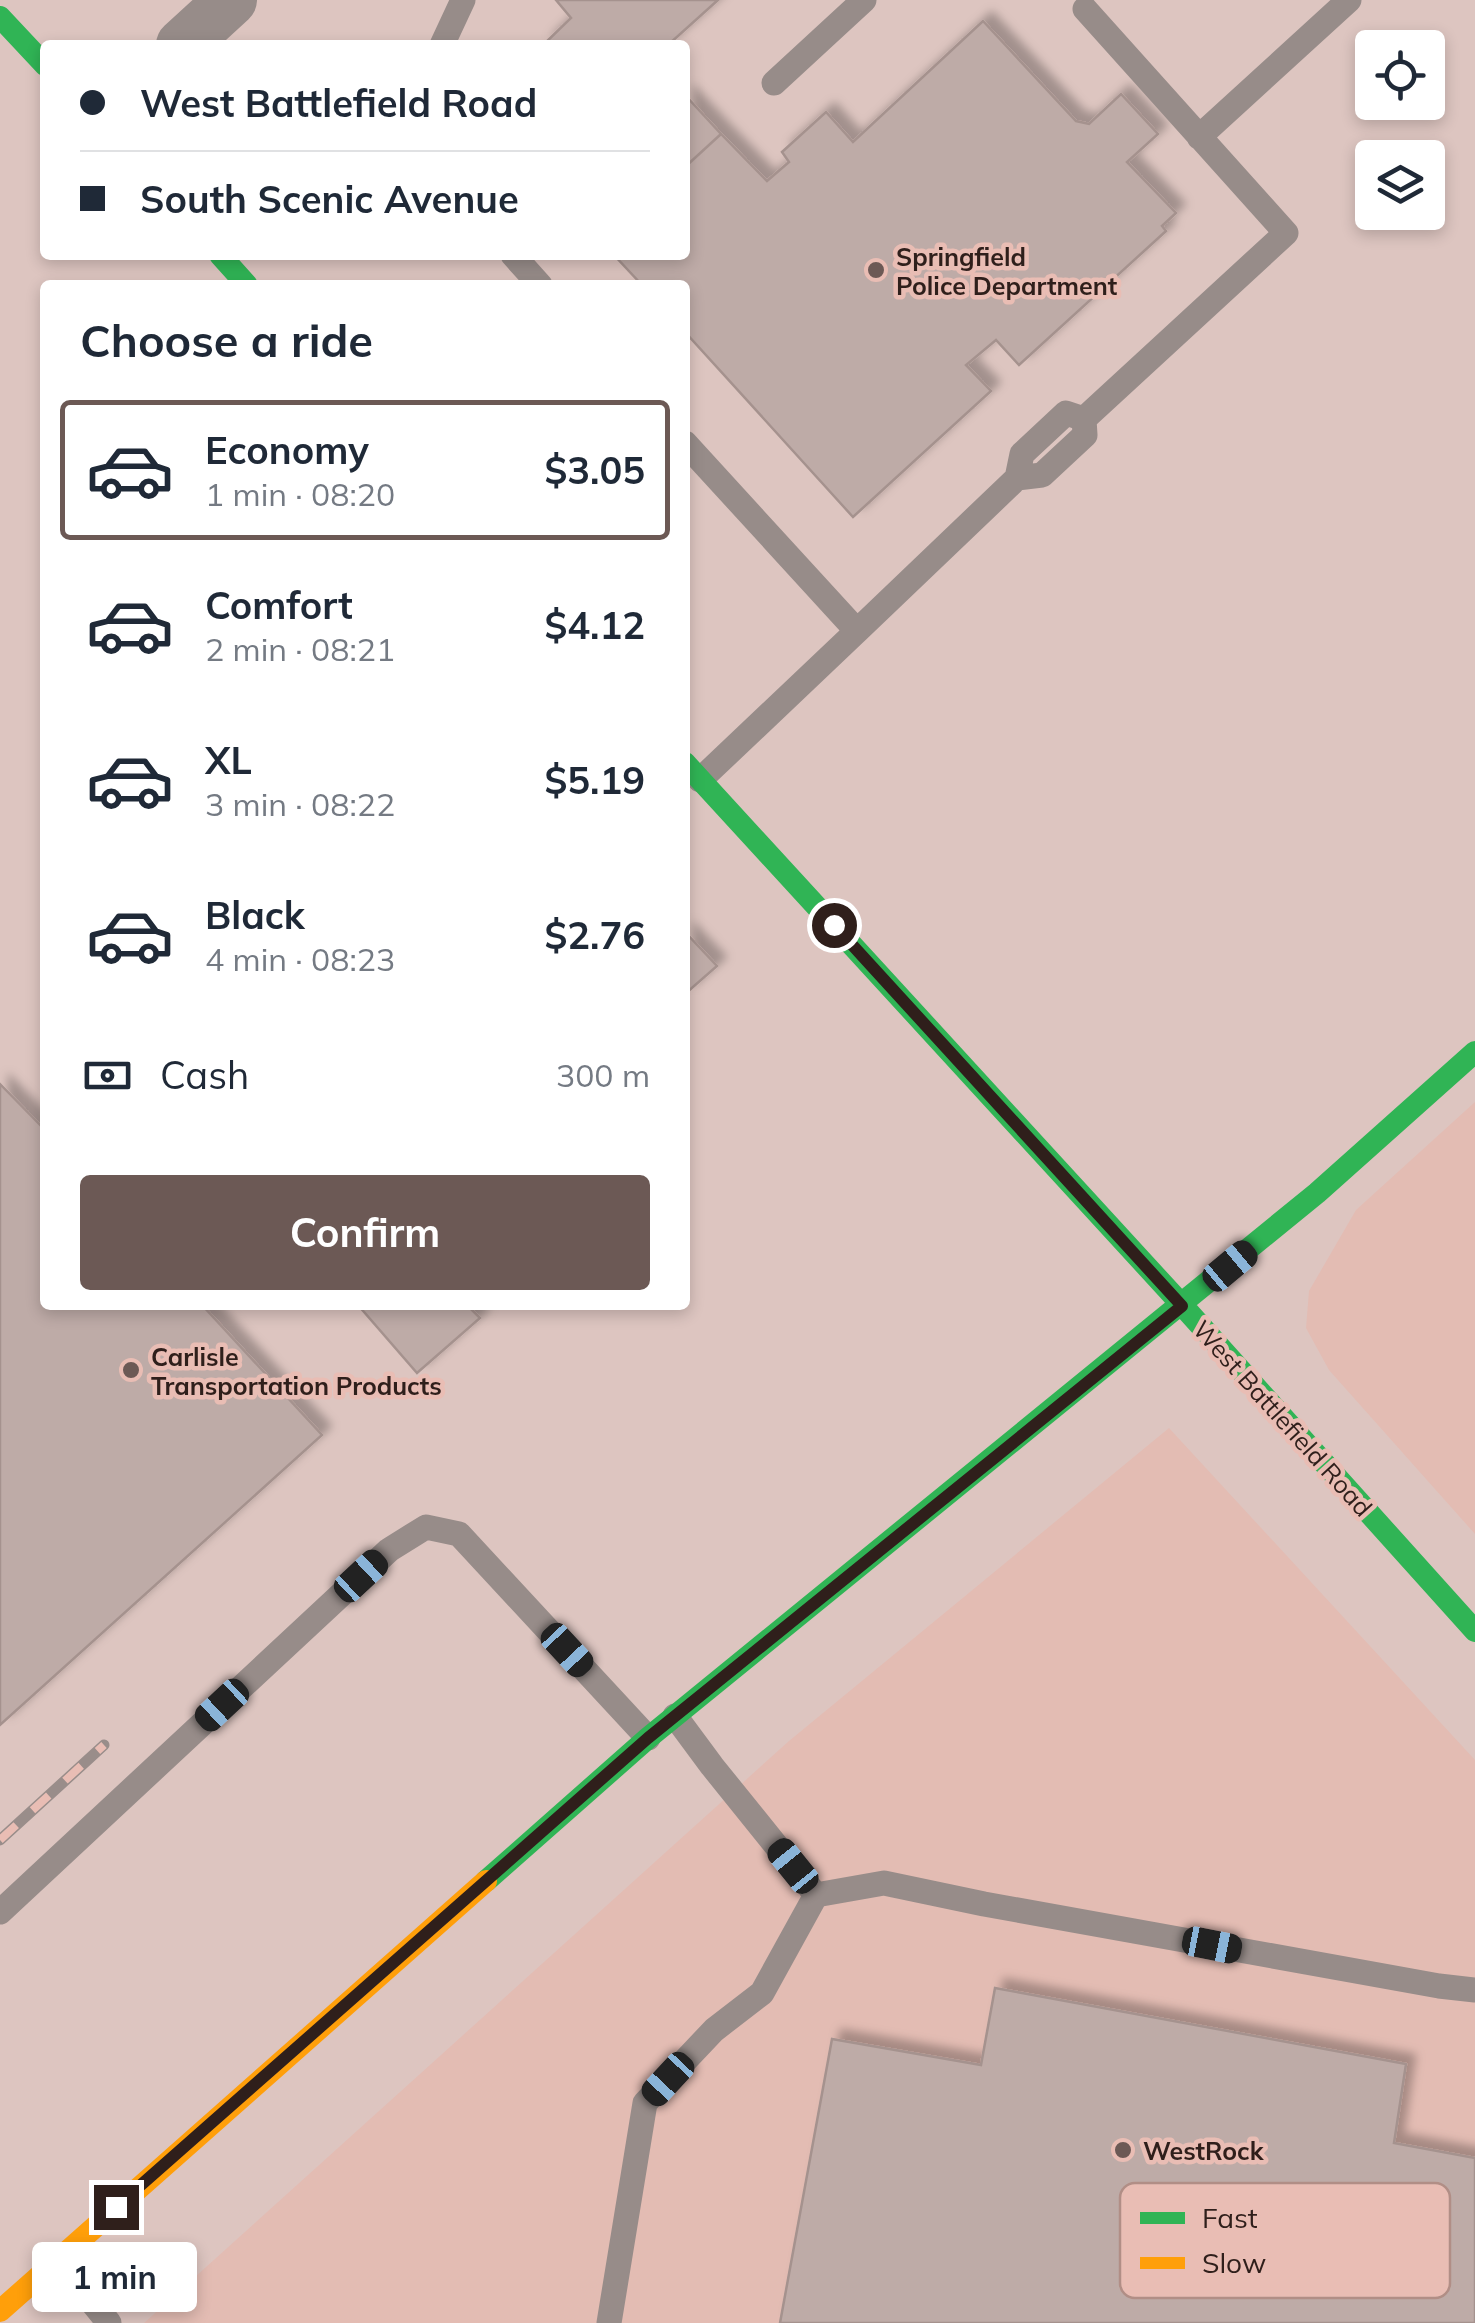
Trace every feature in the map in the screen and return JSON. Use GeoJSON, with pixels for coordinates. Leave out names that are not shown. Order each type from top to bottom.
{"type":"FeatureCollection","features":[{"type":"Feature","properties":{"kind":"main road"},"geometry":{"type":"LineString","coordinates":[[0,17],[40,61]]}},
{"type":"Feature","properties":{"kind":"main road"},"geometry":{"type":"LineString","coordinates":[[224,260],[242,280]]}},
{"type":"Feature","properties":{"kind":"main road","name":"West Battlefield Road"},"geometry":{"type":"LineString","coordinates":[[693,771],[1475,1631]]}},
{"type":"Feature","properties":{"kind":"main road"},"geometry":{"type":"LineString","coordinates":[[0,2310],[648,1738],[1182,1306],[1317,1193],[1475,1052]]}},
{"type":"Feature","properties":{"kind":"street"},"geometry":{"type":"LineString","coordinates":[[187,40],[231,0]]}},
{"type":"Feature","properties":{"kind":"lane"},"geometry":{"type":"LineString","coordinates":[[444,40],[463,0]]}},
{"type":"Feature","properties":{"kind":"lane"},"geometry":{"type":"LineString","coordinates":[[774,83],[864,0]]}},
{"type":"Feature","properties":{"kind":"lane"},"geometry":{"type":"LineString","coordinates":[[1199,137],[1349,0]]}},
{"type":"Feature","properties":{"kind":"lane"},"geometry":{"type":"LineString","coordinates":[[693,771],[857,631],[1017,478],[1022,454],[1066,414],[1084,419],[1286,234],[1078,4]]}},
{"type":"Feature","properties":{"kind":"lane"},"geometry":{"type":"LineString","coordinates":[[518,260],[536,280]]}},
{"type":"Feature","properties":{"kind":"lane"},"geometry":{"type":"LineString","coordinates":[[690,449],[857,631]]}},
{"type":"Feature","properties":{"kind":"lane"},"geometry":{"type":"LineString","coordinates":[[0,1912],[388,1550],[426,1528],[459,1534],[648,1738]]}},
{"type":"Feature","properties":{"kind":"lane"},"geometry":{"type":"LineString","coordinates":[[674,1716],[816,1895]]}},
{"type":"Feature","properties":{"kind":"lane"},"geometry":{"type":"LineString","coordinates":[[816,1895],[884,1883],[1325,1966],[1475,1990]]}},
{"type":"Feature","properties":{"kind":"lane"},"geometry":{"type":"LineString","coordinates":[[608,2323],[645,2103],[714,2030],[762,1993],[816,1895]]}},
{"type":"Feature","properties":{"kind":"lane"},"geometry":{"type":"LineString","coordinates":[[57,2259],[109,2323]]}},
{"type":"Feature","properties":{"kind":"shaded area"},"geometry":{"type":"Polygon","coordinates":[[[1475,1102],[1475,1534],[1329,1370],[1306,1328],[1309,1291],[1356,1210],[1475,1102]]]}},
{"type":"Feature","properties":{"kind":"shaded area"},"geometry":{"type":"Polygon","coordinates":[[[1169,1428],[1475,1760],[1475,2323],[144,2323],[789,1741],[1169,1428]]]}},
{"type":"Feature","properties":{"kind":"building"},"geometry":{"type":"Polygon","coordinates":[[[556,0],[718,0],[674,40],[548,40],[571,18],[556,0]]]}},
{"type":"Feature","properties":{"kind":"building","name":"Springfield Police Department"},"geometry":{"type":"Polygon","coordinates":[[[983,21],[1076,121],[1089,124],[1121,94],[1158,134],[1127,162],[1176,213],[1162,226],[1166,231],[1019,365],[996,340],[966,365],[991,391],[853,517],[690,338],[690,280],[637,280],[619,260],[690,260],[690,162],[721,134],[767,181],[789,162],[782,152],[826,112],[853,142],[983,21]]]}},
{"type":"Feature","properties":{"kind":"building"},"geometry":{"type":"Polygon","coordinates":[[[690,100],[721,134],[690,162],[690,100]]]}},
{"type":"Feature","properties":{"kind":"building"},"geometry":{"type":"Polygon","coordinates":[[[690,937],[717,966],[690,990],[690,937]]]}},
{"type":"Feature","properties":{"kind":"building","name":"Carlisle Transportation Products"},"geometry":{"type":"Polygon","coordinates":[[[0,1084],[40,1125],[40,1310],[207,1310],[322,1435],[0,1725],[0,1084]]]}},
{"type":"Feature","properties":{"kind":"building","name":"Carlisle Transportation Products"},"geometry":{"type":"Polygon","coordinates":[[[362,1310],[472,1310],[480,1318],[417,1373],[362,1310]]]}},
{"type":"Feature","properties":{"kind":"building","name":"WestRock"},"geometry":{"type":"Polygon","coordinates":[[[995,1988],[1406,2064],[1394,2143],[1475,2158],[1475,2323],[780,2323],[832,2039],[981,2065],[995,1988]]]}},
{"type":"Feature","properties":{"kind":"railway"},"geometry":{"type":"LineString","coordinates":[[0,1840],[104,1745]]}},
{"type":"Feature","properties":{"kind":"traffic: fast"},"geometry":{"type":"LineString","coordinates":[[0,17],[40,60]]}},
{"type":"Feature","properties":{"kind":"traffic: fast"},"geometry":{"type":"LineString","coordinates":[[224,260],[242,280]]}},
{"type":"Feature","properties":{"kind":"traffic: fast"},"geometry":{"type":"LineString","coordinates":[[690,768],[1475,1631]]}},
{"type":"Feature","properties":{"kind":"traffic: fast"},"geometry":{"type":"LineString","coordinates":[[486,1881],[648,1738],[1317,1193],[1475,1052]]}},
{"type":"Feature","properties":{"kind":"traffic: slow"},"geometry":{"type":"LineString","coordinates":[[0,2311],[486,1881]]}},
{"type":"Feature","properties":{"kind":"place","name":"Springfield Police Department"},"geometry":{"type":"Point","coordinates":[876,270]}},
{"type":"Feature","properties":{"kind":"place","name":"Carlisle Transportation Products"},"geometry":{"type":"Point","coordinates":[131,1370]}},
{"type":"Feature","properties":{"kind":"place","name":"WestRock"},"geometry":{"type":"Point","coordinates":[1123,2150]}},
{"type":"Feature","properties":{"kind":"route"},"geometry":{"type":"LineString","coordinates":[[116,2207],[648,1738],[1182,1306],[834,925]]}}]}
